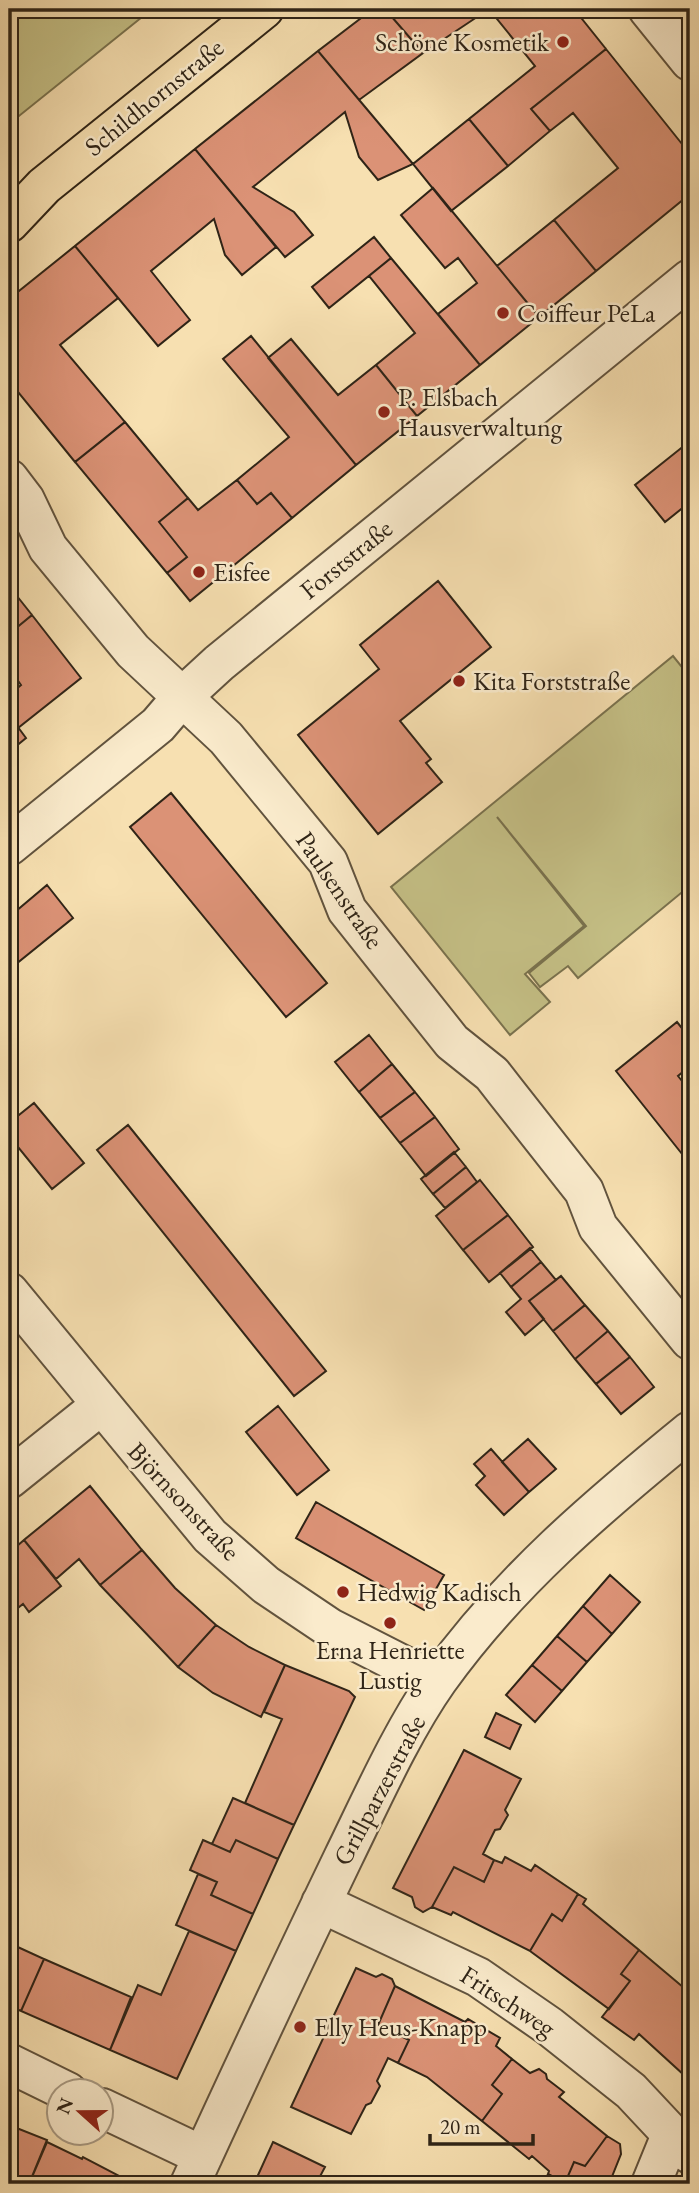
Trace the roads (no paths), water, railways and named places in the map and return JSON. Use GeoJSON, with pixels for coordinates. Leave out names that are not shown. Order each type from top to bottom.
{"type":"FeatureCollection","features":[{"type":"Feature","properties":{"kind":"main road","name":"Schildhornstraße"},"geometry":{"type":"LineString","coordinates":[[9,223],[44,186],[264,9]]}},
{"type":"Feature","properties":{"kind":"main road","name":"Schildhornstraße"},"geometry":{"type":"LineString","coordinates":[[9,204],[44,186]]}},
{"type":"Feature","properties":{"kind":"street"},"geometry":{"type":"LineString","coordinates":[[648,9],[690,61]]}},
{"type":"Feature","properties":{"kind":"street","name":"Forststraße"},"geometry":{"type":"LineString","coordinates":[[9,846],[158,725],[182,697],[219,663],[690,279]]}},
{"type":"Feature","properties":{"kind":"street","name":"Paulsenstraße"},"geometry":{"type":"LineString","coordinates":[[9,480],[25,500],[48,548],[133,651],[226,738],[328,862],[347,910],[452,1042],[492,1074],[584,1192],[598,1227],[690,1340]]}},
{"type":"Feature","properties":{"kind":"street","name":"Björnsonstraße"},"geometry":{"type":"LineString","coordinates":[[9,1292],[100,1406],[210,1536],[266,1585],[330,1628],[436,1682]]}},
{"type":"Feature","properties":{"kind":"street"},"geometry":{"type":"LineString","coordinates":[[9,1479],[100,1406]]}},
{"type":"Feature","properties":{"kind":"street","name":"Grillparzerstraße"},"geometry":{"type":"LineString","coordinates":[[196,2170],[321,1903],[382,1779],[436,1682],[481,1625],[543,1558],[587,1515],[690,1431]]}},
{"type":"Feature","properties":{"kind":"street","name":"Fritschweg"},"geometry":{"type":"LineString","coordinates":[[321,1903],[478,1978],[549,2026],[631,2091],[680,2144],[651,2184]]}},
{"type":"Feature","properties":{"kind":"street"},"geometry":{"type":"LineString","coordinates":[[9,2063],[46,2081]]}},
{"type":"Feature","properties":{"kind":"street"},"geometry":{"type":"LineString","coordinates":[[116,2117],[196,2170]]}},
{"type":"Feature","properties":{"kind":"place","name":"Schöne Kosmetik"},"geometry":{"type":"Point","coordinates":[563,42]}},
{"type":"Feature","properties":{"kind":"place","name":"Coiffeur PeLa"},"geometry":{"type":"Point","coordinates":[503,313]}},
{"type":"Feature","properties":{"kind":"place","name":"P. Elsbach Hausverwaltung"},"geometry":{"type":"Point","coordinates":[384,412]}},
{"type":"Feature","properties":{"kind":"place","name":"Eisfee"},"geometry":{"type":"Point","coordinates":[199,572]}},
{"type":"Feature","properties":{"kind":"place","name":"Kita Forststraße"},"geometry":{"type":"Point","coordinates":[459,681]}},
{"type":"Feature","properties":{"kind":"place","name":"Hedwig Kadisch"},"geometry":{"type":"Point","coordinates":[343,1592]}},
{"type":"Feature","properties":{"kind":"place","name":"Erna Henriette Lustig"},"geometry":{"type":"Point","coordinates":[390,1623]}},
{"type":"Feature","properties":{"kind":"place","name":"Elly Heus-Knapp"},"geometry":{"type":"Point","coordinates":[300,2027]}}]}
